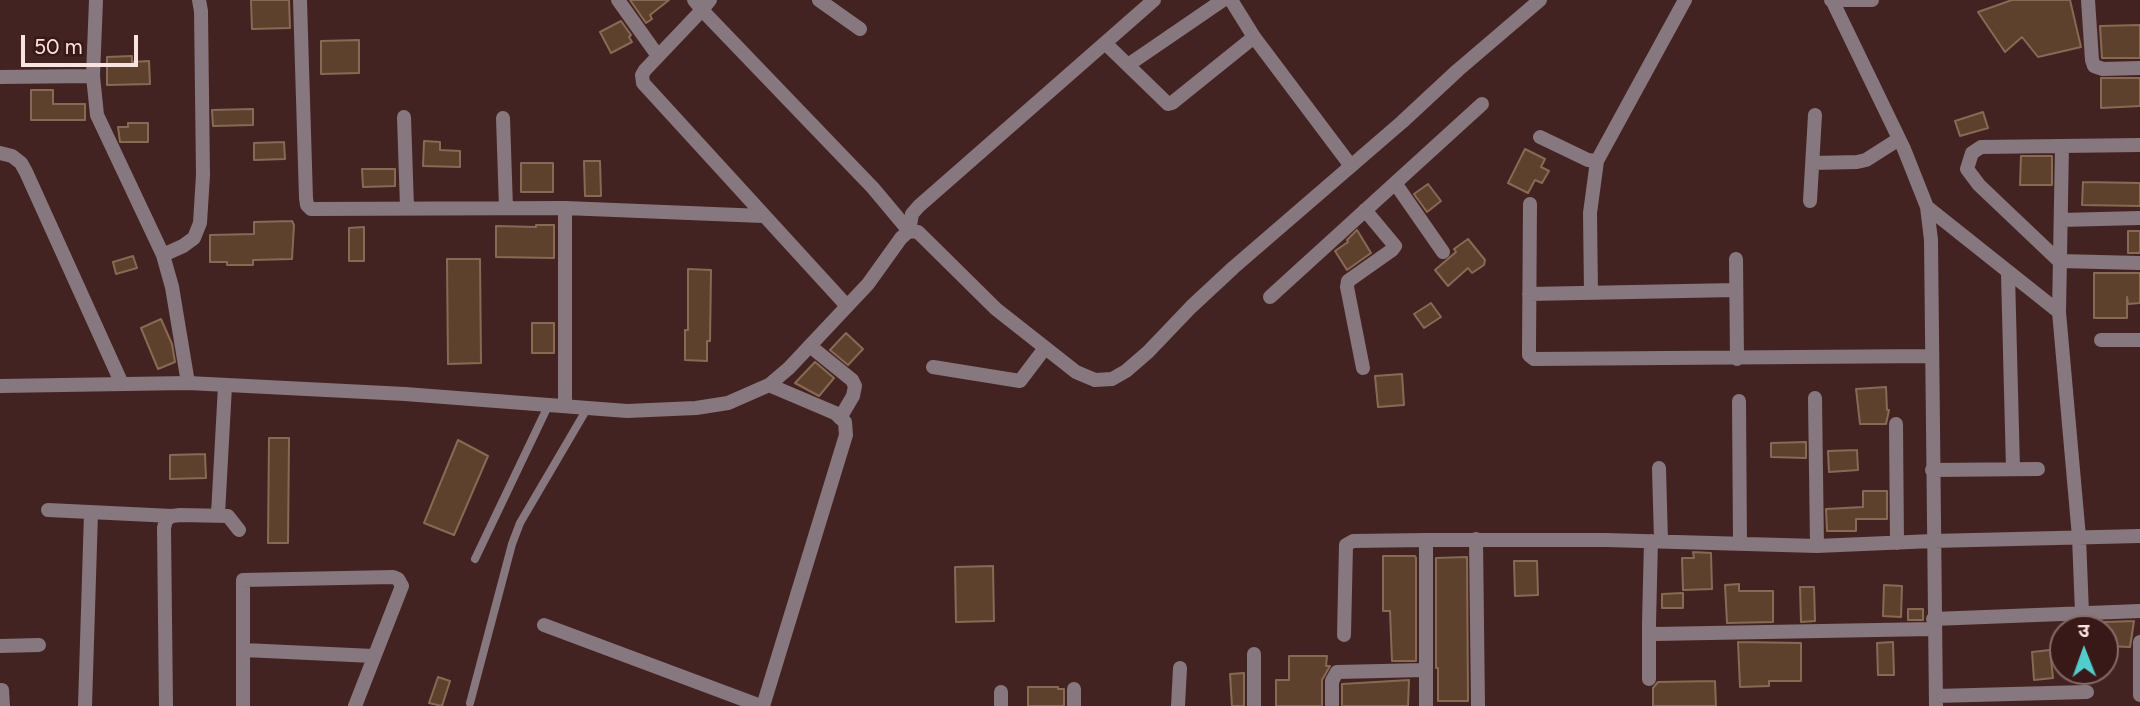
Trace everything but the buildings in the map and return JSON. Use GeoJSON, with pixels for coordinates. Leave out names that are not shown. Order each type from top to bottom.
{"type":"FeatureCollection","features":[{"type":"Feature","properties":{"kind":"street"},"geometry":{"type":"LineString","coordinates":[[96,0],[93,76],[97,115],[163,255],[172,287],[188,383]]}},
{"type":"Feature","properties":{"kind":"street"},"geometry":{"type":"LineString","coordinates":[[163,255],[194,238],[203,204],[202,32],[199,0]]}},
{"type":"Feature","properties":{"kind":"street"},"geometry":{"type":"LineString","coordinates":[[300,0],[307,205],[311,209],[565,208],[763,216]]}},
{"type":"Feature","properties":{"kind":"street"},"geometry":{"type":"LineString","coordinates":[[618,0],[658,56]]}},
{"type":"Feature","properties":{"kind":"street"},"geometry":{"type":"LineString","coordinates":[[819,0],[860,29]]}},
{"type":"Feature","properties":{"kind":"street"},"geometry":{"type":"LineString","coordinates":[[1128,65],[1223,0]]}},
{"type":"Feature","properties":{"kind":"street"},"geometry":{"type":"LineString","coordinates":[[1231,0],[1254,37],[1351,166]]}},
{"type":"Feature","properties":{"kind":"street"},"geometry":{"type":"LineString","coordinates":[[847,306],[643,83],[642,75],[645,70],[702,3],[873,188],[909,231],[918,232],[996,309],[1076,372],[1096,380],[1112,379],[1126,371],[1211,288],[1540,0]]}},
{"type":"Feature","properties":{"kind":"street"},"geometry":{"type":"LineString","coordinates":[[1591,293],[1590,213],[1597,161],[1685,0]]}},
{"type":"Feature","properties":{"kind":"street"},"geometry":{"type":"LineString","coordinates":[[1872,0],[1831,0],[1899,139],[1927,207],[1931,240],[1933,624],[1936,701],[2087,692]]}},
{"type":"Feature","properties":{"kind":"street"},"geometry":{"type":"LineString","coordinates":[[2088,0],[2094,66],[2103,69],[2140,68]]}},
{"type":"Feature","properties":{"kind":"street"},"geometry":{"type":"LineString","coordinates":[[0,386],[188,383],[295,387],[627,411],[696,408],[729,402],[769,385],[868,284],[909,231],[912,214],[919,206],[1152,1]]}},
{"type":"Feature","properties":{"kind":"street"},"geometry":{"type":"LineString","coordinates":[[1105,43],[1165,103],[1172,103],[1254,37]]}},
{"type":"Feature","properties":{"kind":"street"},"geometry":{"type":"LineString","coordinates":[[0,77],[93,76]]}},
{"type":"Feature","properties":{"kind":"street"},"geometry":{"type":"LineString","coordinates":[[1270,297],[1482,104]]}},
{"type":"Feature","properties":{"kind":"street"},"geometry":{"type":"LineString","coordinates":[[1810,201],[1815,115]]}},
{"type":"Feature","properties":{"kind":"street"},"geometry":{"type":"LineString","coordinates":[[404,117],[407,207]]}},
{"type":"Feature","properties":{"kind":"street"},"geometry":{"type":"LineString","coordinates":[[503,118],[506,208]]}},
{"type":"Feature","properties":{"kind":"street"},"geometry":{"type":"LineString","coordinates":[[1540,137],[1588,160],[1597,161]]}},
{"type":"Feature","properties":{"kind":"street"},"geometry":{"type":"LineString","coordinates":[[1812,163],[1866,160],[1899,139]]}},
{"type":"Feature","properties":{"kind":"street"},"geometry":{"type":"LineString","coordinates":[[2140,145],[1981,147],[1972,153],[1968,169],[1979,185],[2059,261],[2140,263]]}},
{"type":"Feature","properties":{"kind":"street"},"geometry":{"type":"LineString","coordinates":[[2062,146],[2059,312],[2079,537],[2082,613]]}},
{"type":"Feature","properties":{"kind":"street"},"geometry":{"type":"LineString","coordinates":[[0,153],[12,156],[21,163],[26,172],[122,384]]}},
{"type":"Feature","properties":{"kind":"street"},"geometry":{"type":"LineString","coordinates":[[1395,183],[1443,252]]}},
{"type":"Feature","properties":{"kind":"street"},"geometry":{"type":"LineString","coordinates":[[1530,204],[1529,355],[1534,359],[1931,356]]}},
{"type":"Feature","properties":{"kind":"street"},"geometry":{"type":"LineString","coordinates":[[1927,207],[2059,312]]}},
{"type":"Feature","properties":{"kind":"street"},"geometry":{"type":"LineString","coordinates":[[565,208],[565,405]]}},
{"type":"Feature","properties":{"kind":"street"},"geometry":{"type":"LineString","coordinates":[[1363,368],[1348,281],[1395,246],[1365,210]]}},
{"type":"Feature","properties":{"kind":"street"},"geometry":{"type":"LineString","coordinates":[[2061,220],[2140,218]]}},
{"type":"Feature","properties":{"kind":"street"},"geometry":{"type":"LineString","coordinates":[[1736,260],[1737,359]]}},
{"type":"Feature","properties":{"kind":"street"},"geometry":{"type":"LineString","coordinates":[[2008,274],[2013,469]]}},
{"type":"Feature","properties":{"kind":"street"},"geometry":{"type":"LineString","coordinates":[[1530,295],[1736,290]]}},
{"type":"Feature","properties":{"kind":"street"},"geometry":{"type":"LineString","coordinates":[[2101,340],[2140,340]]}},
{"type":"Feature","properties":{"kind":"street"},"geometry":{"type":"LineString","coordinates":[[810,346],[852,380],[855,386],[853,396],[840,418]]}},
{"type":"Feature","properties":{"kind":"street"},"geometry":{"type":"LineString","coordinates":[[933,366],[1020,382],[1045,348]]}},
{"type":"Feature","properties":{"kind":"street"},"geometry":{"type":"LineString","coordinates":[[544,625],[762,706],[844,447],[845,422],[835,414],[769,385]]}},
{"type":"Feature","properties":{"kind":"street"},"geometry":{"type":"LineString","coordinates":[[218,514],[225,386]]}},
{"type":"Feature","properties":{"kind":"street"},"geometry":{"type":"LineString","coordinates":[[1815,398],[1817,546]]}},
{"type":"Feature","properties":{"kind":"street"},"geometry":{"type":"LineString","coordinates":[[1738,401],[1740,544]]}},
{"type":"Feature","properties":{"kind":"street"},"geometry":{"type":"LineString","coordinates":[[1896,424],[1897,543]]}},
{"type":"Feature","properties":{"kind":"street"},"geometry":{"type":"LineString","coordinates":[[1649,679],[1649,630],[1659,468]]}},
{"type":"Feature","properties":{"kind":"street"},"geometry":{"type":"LineString","coordinates":[[1933,470],[2038,468]]}},
{"type":"Feature","properties":{"kind":"street"},"geometry":{"type":"LineString","coordinates":[[48,510],[172,516],[218,514],[228,516],[239,530]]}},
{"type":"Feature","properties":{"kind":"street"},"geometry":{"type":"LineString","coordinates":[[85,706],[91,513]]}},
{"type":"Feature","properties":{"kind":"street"},"geometry":{"type":"LineString","coordinates":[[166,706],[164,528],[166,520],[172,516]]}},
{"type":"Feature","properties":{"kind":"street"},"geometry":{"type":"LineString","coordinates":[[1344,635],[1346,545],[1353,541],[1656,541],[1817,546],[2140,536]]}},
{"type":"Feature","properties":{"kind":"street"},"geometry":{"type":"LineString","coordinates":[[1426,540],[1426,706]]}},
{"type":"Feature","properties":{"kind":"street"},"geometry":{"type":"LineString","coordinates":[[1476,540],[1478,706]]}},
{"type":"Feature","properties":{"kind":"street"},"geometry":{"type":"LineString","coordinates":[[243,706],[243,580],[393,577],[398,579],[402,586],[355,706]]}},
{"type":"Feature","properties":{"kind":"street"},"geometry":{"type":"LineString","coordinates":[[1649,630],[1663,635],[1933,624],[2140,611]]}},
{"type":"Feature","properties":{"kind":"street"},"geometry":{"type":"LineString","coordinates":[[2140,642],[2140,695]]}},
{"type":"Feature","properties":{"kind":"street"},"geometry":{"type":"LineString","coordinates":[[0,646],[39,645]]}},
{"type":"Feature","properties":{"kind":"street"},"geometry":{"type":"LineString","coordinates":[[244,650],[373,656]]}},
{"type":"Feature","properties":{"kind":"street"},"geometry":{"type":"LineString","coordinates":[[1254,654],[1254,706]]}},
{"type":"Feature","properties":{"kind":"street"},"geometry":{"type":"LineString","coordinates":[[1178,706],[1180,668]]}},
{"type":"Feature","properties":{"kind":"street"},"geometry":{"type":"LineString","coordinates":[[1332,706],[1332,681],[1336,672],[1425,670]]}},
{"type":"Feature","properties":{"kind":"street"},"geometry":{"type":"LineString","coordinates":[[1074,689],[1074,706]]}},
{"type":"Feature","properties":{"kind":"street"},"geometry":{"type":"LineString","coordinates":[[2,690],[2,706]]}},
{"type":"Feature","properties":{"kind":"lane"},"geometry":{"type":"LineString","coordinates":[[475,559],[549,404]]}},
{"type":"Feature","properties":{"kind":"lane"},"geometry":{"type":"LineString","coordinates":[[470,703],[520,523],[588,407]]}}]}
